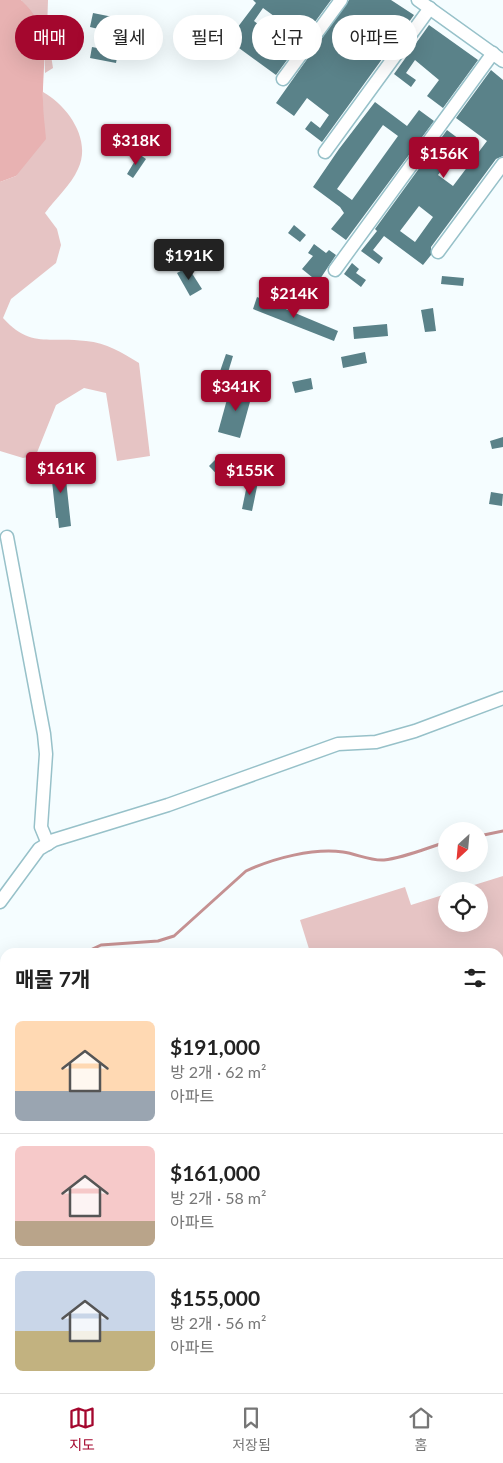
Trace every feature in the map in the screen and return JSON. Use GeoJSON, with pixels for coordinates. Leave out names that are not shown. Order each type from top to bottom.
{"type":"FeatureCollection","features":[{"type":"Feature","properties":{"kind":"street"},"geometry":{"type":"LineString","coordinates":[[283,80],[341,0]]}},
{"type":"Feature","properties":{"kind":"street"},"geometry":{"type":"LineString","coordinates":[[334,270],[498,57],[418,0]]}},
{"type":"Feature","properties":{"kind":"street"},"geometry":{"type":"LineString","coordinates":[[325,152],[430,8]]}},
{"type":"Feature","properties":{"kind":"street"},"geometry":{"type":"LineString","coordinates":[[438,252],[503,164]]}},
{"type":"Feature","properties":{"kind":"street"},"geometry":{"type":"LineString","coordinates":[[7,537],[44,734],[46,754],[41,827],[48,844]]}},
{"type":"Feature","properties":{"kind":"street"},"geometry":{"type":"LineString","coordinates":[[0,902],[39,849],[69,835],[168,804],[338,744],[376,742],[415,731],[503,698]]}},
{"type":"Feature","properties":{"kind":"shaded area"},"geometry":{"type":"Polygon","coordinates":[[[0,0],[21,0],[33,15],[15,15],[15,60],[44,60],[43,106],[46,139],[16,176],[0,182],[0,0]]]}},
{"type":"Feature","properties":{"kind":"shaded area"},"geometry":{"type":"Polygon","coordinates":[[[21,0],[48,0],[48,15],[30,15],[21,0]]]}},
{"type":"Feature","properties":{"kind":"shaded area"},"geometry":{"type":"Polygon","coordinates":[[[45,60],[52,60],[53,68],[45,73],[45,60]]]}},
{"type":"Feature","properties":{"kind":"shaded area"},"geometry":{"type":"Polygon","coordinates":[[[43,92],[61,106],[75,125],[80,136],[82,158],[71,181],[45,213],[57,229],[61,245],[56,263],[11,299],[3,318],[13,328],[32,338],[94,342],[120,352],[139,363],[150,456],[117,461],[106,393],[84,388],[56,405],[36,455],[23,458],[0,451],[0,182],[16,176],[43,100],[43,92]]]}},
{"type":"Feature","properties":{"kind":"shaded area"},"geometry":{"type":"Polygon","coordinates":[[[503,876],[503,948],[309,948],[300,920],[405,887],[411,905],[438,897],[438,932],[488,932],[488,882],[484,882],[503,876]]]}},
{"type":"Feature","properties":{"kind":"building"},"geometry":{"type":"Polygon","coordinates":[[[253,0],[331,0],[320,15],[272,15],[263,8],[258,15],[252,15],[252,58],[242,50],[242,22],[256,3],[253,0]]]}},
{"type":"Feature","properties":{"kind":"building"},"geometry":{"type":"Polygon","coordinates":[[[349,0],[391,0],[414,15],[338,15],[349,0]]]}},
{"type":"Feature","properties":{"kind":"building"},"geometry":{"type":"Polygon","coordinates":[[[93,13],[103,15],[94,15],[94,28],[90,27],[93,13]]]}},
{"type":"Feature","properties":{"kind":"building"},"geometry":{"type":"Polygon","coordinates":[[[332,24],[332,60],[381,60],[322,142],[305,129],[311,121],[320,128],[329,115],[307,98],[294,116],[276,103],[306,60],[322,60],[322,38],[332,24]]]}},
{"type":"Feature","properties":{"kind":"building"},"geometry":{"type":"Polygon","coordinates":[[[429,25],[478,60],[443,108],[427,96],[439,80],[415,60],[417,60],[417,42],[429,25]]]}},
{"type":"Feature","properties":{"kind":"building"},"geometry":{"type":"Polygon","coordinates":[[[92,47],[94,47],[94,59],[90,58],[92,47]]]}},
{"type":"Feature","properties":{"kind":"building"},"geometry":{"type":"Polygon","coordinates":[[[100,60],[117,60],[116,63],[100,60]]]}},
{"type":"Feature","properties":{"kind":"building"},"geometry":{"type":"Polygon","coordinates":[[[255,60],[287,60],[276,75],[255,60]]]}},
{"type":"Feature","properties":{"kind":"building"},"geometry":{"type":"Polygon","coordinates":[[[404,60],[415,60],[406,73],[416,80],[411,87],[394,74],[404,60]]]}},
{"type":"Feature","properties":{"kind":"building"},"geometry":{"type":"Polygon","coordinates":[[[491,70],[503,80],[503,156],[496,159],[431,247],[431,255],[423,265],[384,236],[373,250],[383,258],[379,264],[361,251],[447,130],[463,142],[438,175],[453,186],[487,141],[456,118],[491,70]],[[419,206],[400,231],[415,242],[433,217],[419,206]]]}},
{"type":"Feature","properties":{"kind":"building"},"geometry":{"type":"Polygon","coordinates":[[[375,102],[407,126],[419,110],[434,121],[346,240],[331,229],[344,213],[340,207],[313,187],[375,102]],[[383,125],[337,189],[352,200],[398,136],[383,125]]]}},
{"type":"Feature","properties":{"kind":"building"},"geometry":{"type":"Polygon","coordinates":[[[139,154],[146,159],[133,178],[127,174],[139,154]]]}},
{"type":"Feature","properties":{"kind":"building"},"geometry":{"type":"Polygon","coordinates":[[[294,225],[306,235],[300,242],[288,233],[294,225]]]}},
{"type":"Feature","properties":{"kind":"building"},"geometry":{"type":"Polygon","coordinates":[[[314,244],[326,253],[329,250],[336,255],[318,282],[302,269],[313,256],[308,253],[314,244]]]}},
{"type":"Feature","properties":{"kind":"building"},"geometry":{"type":"Polygon","coordinates":[[[352,263],[359,269],[356,273],[366,280],[361,287],[344,274],[352,263]]]}},
{"type":"Feature","properties":{"kind":"building"},"geometry":{"type":"Polygon","coordinates":[[[188,267],[202,289],[190,296],[177,273],[188,267]]]}},
{"type":"Feature","properties":{"kind":"building"},"geometry":{"type":"Polygon","coordinates":[[[442,276],[464,278],[463,286],[441,284],[442,276]]]}},
{"type":"Feature","properties":{"kind":"building"},"geometry":{"type":"Polygon","coordinates":[[[257,297],[338,331],[334,341],[253,309],[257,297]]]}},
{"type":"Feature","properties":{"kind":"building"},"geometry":{"type":"Polygon","coordinates":[[[433,308],[436,331],[425,332],[421,310],[433,308]]]}},
{"type":"Feature","properties":{"kind":"building"},"geometry":{"type":"Polygon","coordinates":[[[387,324],[388,336],[354,339],[353,327],[387,324]]]}},
{"type":"Feature","properties":{"kind":"building"},"geometry":{"type":"Polygon","coordinates":[[[365,352],[367,363],[343,368],[341,357],[365,352]]]}},
{"type":"Feature","properties":{"kind":"building"},"geometry":{"type":"Polygon","coordinates":[[[226,354],[233,356],[226,379],[218,377],[226,354]]]}},
{"type":"Feature","properties":{"kind":"building"},"geometry":{"type":"Polygon","coordinates":[[[311,378],[313,389],[295,393],[292,382],[311,378]]]}},
{"type":"Feature","properties":{"kind":"building"},"geometry":{"type":"Polygon","coordinates":[[[231,385],[253,391],[240,438],[218,432],[231,385]]]}},
{"type":"Feature","properties":{"kind":"building"},"geometry":{"type":"Polygon","coordinates":[[[503,437],[503,447],[492,449],[490,441],[503,437]]]}},
{"type":"Feature","properties":{"kind":"building"},"geometry":{"type":"Polygon","coordinates":[[[217,458],[236,479],[228,486],[209,466],[217,458]]]}},
{"type":"Feature","properties":{"kind":"building"},"geometry":{"type":"Polygon","coordinates":[[[64,461],[71,526],[59,528],[58,518],[56,518],[50,463],[64,461]]]}},
{"type":"Feature","properties":{"kind":"building"},"geometry":{"type":"Polygon","coordinates":[[[248,480],[258,482],[252,511],[242,509],[248,480]]]}},
{"type":"Feature","properties":{"kind":"building"},"geometry":{"type":"Polygon","coordinates":[[[491,492],[503,494],[502,506],[489,504],[491,492]]]}},
{"type":"Feature","properties":{"kind":"waterway"},"geometry":{"type":"LineString","coordinates":[[488,834],[503,831]]}},
{"type":"Feature","properties":{"kind":"waterway"},"geometry":{"type":"LineString","coordinates":[[95,948],[101,945],[158,941],[174,936],[246,871],[269,862],[319,851],[343,852],[384,860],[438,845]]}}]}
